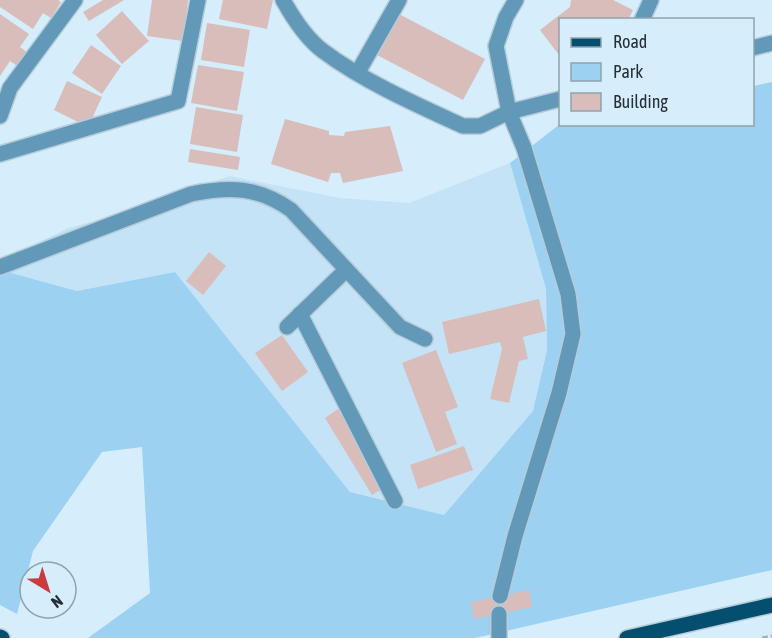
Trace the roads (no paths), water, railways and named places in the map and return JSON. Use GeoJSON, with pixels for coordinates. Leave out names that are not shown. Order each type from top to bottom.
{"type":"FeatureCollection","features":[{"type":"Feature","properties":{"kind":"main road"},"geometry":{"type":"LineString","coordinates":[[627,638],[772,605]]}},
{"type":"Feature","properties":{"kind":"street"},"geometry":{"type":"LineString","coordinates":[[0,116],[10,88],[75,0]]}},
{"type":"Feature","properties":{"kind":"street"},"geometry":{"type":"LineString","coordinates":[[0,154],[178,101],[198,0]]}},
{"type":"Feature","properties":{"kind":"street"},"geometry":{"type":"LineString","coordinates":[[283,0],[297,22],[321,50],[358,72],[463,126],[480,126],[509,112],[559,100]]}},
{"type":"Feature","properties":{"kind":"street"},"geometry":{"type":"LineString","coordinates":[[358,72],[399,0]]}},
{"type":"Feature","properties":{"kind":"street"},"geometry":{"type":"LineString","coordinates":[[500,596],[515,536],[561,384],[573,334],[568,294],[524,148],[509,112],[496,46],[506,17],[516,0]]}},
{"type":"Feature","properties":{"kind":"street"},"geometry":{"type":"LineString","coordinates":[[643,18],[651,0]]}},
{"type":"Feature","properties":{"kind":"street"},"geometry":{"type":"LineString","coordinates":[[754,48],[772,43]]}},
{"type":"Feature","properties":{"kind":"street"},"geometry":{"type":"LineString","coordinates":[[0,267],[191,194],[218,188],[271,196],[291,210],[400,327],[425,339]]}},
{"type":"Feature","properties":{"kind":"street"},"geometry":{"type":"LineString","coordinates":[[287,327],[345,270]]}},
{"type":"Feature","properties":{"kind":"street"},"geometry":{"type":"LineString","coordinates":[[300,314],[395,501]]}},
{"type":"Feature","properties":{"kind":"street"},"geometry":{"type":"LineString","coordinates":[[499,614],[499,638]]}}]}
